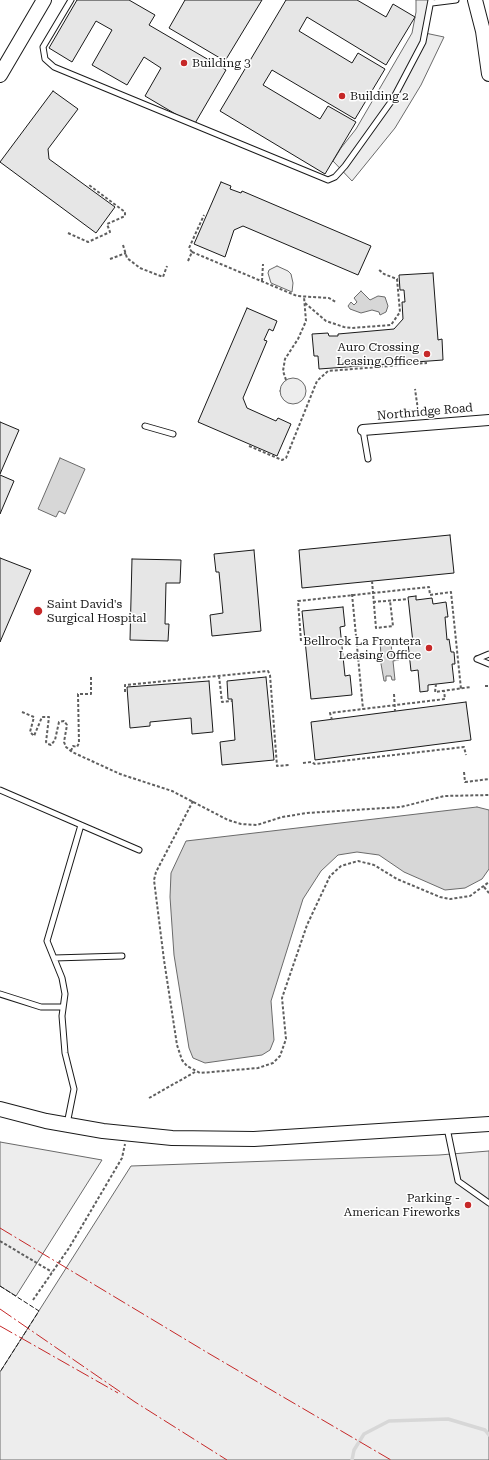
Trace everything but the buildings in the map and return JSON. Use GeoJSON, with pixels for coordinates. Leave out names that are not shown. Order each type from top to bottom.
{"type":"FeatureCollection","features":[{"type":"Feature","properties":{"kind":"main road"},"geometry":{"type":"LineString","coordinates":[[0,75],[44,0]]}},
{"type":"Feature","properties":{"kind":"main road"},"geometry":{"type":"LineString","coordinates":[[476,0],[489,68]]}},
{"type":"Feature","properties":{"kind":"main road"},"geometry":{"type":"LineString","coordinates":[[0,1109],[67,1125],[172,1138],[254,1139],[489,1124]]}},
{"type":"Feature","properties":{"kind":"street","name":"Northridge Road"},"geometry":{"type":"LineString","coordinates":[[363,430],[489,420]]}},
{"type":"Feature","properties":{"kind":"lane"},"geometry":{"type":"LineString","coordinates":[[71,0],[43,47],[45,58],[54,67],[328,180],[335,177],[346,166],[392,99],[423,42],[432,2],[456,0]]}},
{"type":"Feature","properties":{"kind":"lane"},"geometry":{"type":"LineString","coordinates":[[145,426],[173,434]]}},
{"type":"Feature","properties":{"kind":"lane"},"geometry":{"type":"LineString","coordinates":[[363,430],[368,459]]}},
{"type":"Feature","properties":{"kind":"lane"},"geometry":{"type":"LineString","coordinates":[[489,654],[477,659],[489,664]]}},
{"type":"Feature","properties":{"kind":"lane"},"geometry":{"type":"LineString","coordinates":[[0,790],[139,850]]}},
{"type":"Feature","properties":{"kind":"lane"},"geometry":{"type":"LineString","coordinates":[[67,1125],[74,1090],[65,1053],[62,1016],[65,994],[62,978],[47,941],[81,826]]}},
{"type":"Feature","properties":{"kind":"lane"},"geometry":{"type":"LineString","coordinates":[[54,958],[122,956]]}},
{"type":"Feature","properties":{"kind":"lane"},"geometry":{"type":"LineString","coordinates":[[0,994],[41,1007],[63,1007]]}},
{"type":"Feature","properties":{"kind":"lane"},"geometry":{"type":"LineString","coordinates":[[447,1127],[458,1181],[489,1203]]}},
{"type":"Feature","properties":{"kind":"path"},"geometry":{"type":"LineString","coordinates":[[68,233],[88,242],[110,232],[107,224],[125,216],[125,212],[88,185]]}},
{"type":"Feature","properties":{"kind":"path"},"geometry":{"type":"LineString","coordinates":[[204,215],[189,248],[192,252],[304,297],[329,298],[336,302]]}},
{"type":"Feature","properties":{"kind":"path"},"geometry":{"type":"LineString","coordinates":[[123,245],[133,264],[163,277],[167,266]]}},
{"type":"Feature","properties":{"kind":"path"},"geometry":{"type":"LineString","coordinates":[[188,261],[192,252]]}},
{"type":"Feature","properties":{"kind":"path"},"geometry":{"type":"LineString","coordinates":[[110,259],[126,253]]}},
{"type":"Feature","properties":{"kind":"path"},"geometry":{"type":"LineString","coordinates":[[262,281],[263,264]]}},
{"type":"Feature","properties":{"kind":"path"},"geometry":{"type":"LineString","coordinates":[[305,303],[326,321],[344,327],[352,328],[391,325],[400,312],[397,279],[384,274],[378,269]]}},
{"type":"Feature","properties":{"kind":"path"},"geometry":{"type":"LineString","coordinates":[[286,380],[283,371],[285,359],[298,339],[306,321],[304,297]]}},
{"type":"Feature","properties":{"kind":"path"},"geometry":{"type":"LineString","coordinates":[[249,446],[282,460],[286,458],[317,381],[328,371],[427,363]]}},
{"type":"Feature","properties":{"kind":"path"},"geometry":{"type":"LineString","coordinates":[[408,415],[407,411],[418,410],[415,389]]}},
{"type":"Feature","properties":{"kind":"path"},"geometry":{"type":"LineString","coordinates":[[306,396],[310,398]]}},
{"type":"Feature","properties":{"kind":"path"},"geometry":{"type":"LineString","coordinates":[[372,581],[376,628],[392,626],[390,601]]}},
{"type":"Feature","properties":{"kind":"path"},"geometry":{"type":"LineString","coordinates":[[302,641],[298,601],[430,586],[430,595],[451,592],[461,689]]}},
{"type":"Feature","properties":{"kind":"path"},"geometry":{"type":"LineString","coordinates":[[352,594],[364,709]]}},
{"type":"Feature","properties":{"kind":"path"},"geometry":{"type":"LineString","coordinates":[[373,602],[408,599]]}},
{"type":"Feature","properties":{"kind":"path"},"geometry":{"type":"LineString","coordinates":[[125,692],[125,685],[268,671],[270,675],[277,766],[289,765]]}},
{"type":"Feature","properties":{"kind":"path"},"geometry":{"type":"LineString","coordinates":[[71,751],[73,746],[77,747],[79,743],[78,694],[91,694],[91,675]]}},
{"type":"Feature","properties":{"kind":"path"},"geometry":{"type":"LineString","coordinates":[[220,676],[222,702],[232,701]]}},
{"type":"Feature","properties":{"kind":"path"},"geometry":{"type":"LineString","coordinates":[[436,684],[435,692],[471,688]]}},
{"type":"Feature","properties":{"kind":"path"},"geometry":{"type":"LineString","coordinates":[[332,720],[330,713],[445,699],[444,691]]}},
{"type":"Feature","properties":{"kind":"path"},"geometry":{"type":"LineString","coordinates":[[394,694],[395,711]]}},
{"type":"Feature","properties":{"kind":"path"},"geometry":{"type":"LineString","coordinates":[[22,712],[34,717],[30,732],[34,736],[42,717],[49,717],[46,742],[51,745],[55,740],[59,722],[62,720],[66,722],[64,742],[66,747],[71,751],[109,770],[172,791],[228,820],[249,825],[257,825],[282,817],[307,813],[388,809],[444,796],[489,795]]}},
{"type":"Feature","properties":{"kind":"path"},"geometry":{"type":"LineString","coordinates":[[303,764],[311,762],[315,764],[464,747],[466,756]]}},
{"type":"Feature","properties":{"kind":"path"},"geometry":{"type":"LineString","coordinates":[[464,772],[465,782],[489,779]]}},
{"type":"Feature","properties":{"kind":"path"},"geometry":{"type":"LineString","coordinates":[[193,802],[156,872],[154,880],[177,1045],[182,1060],[187,1066],[195,1071],[211,1073],[258,1068],[273,1063],[280,1056],[286,1039],[282,998],[314,911],[330,876],[341,866],[358,861],[374,865],[397,879],[440,897],[461,898],[470,896],[489,882]]}},
{"type":"Feature","properties":{"kind":"path"},"geometry":{"type":"LineString","coordinates":[[484,887],[489,893]]}},
{"type":"Feature","properties":{"kind":"path"},"geometry":{"type":"LineString","coordinates":[[149,1098],[195,1071]]}},
{"type":"Feature","properties":{"kind":"path"},"geometry":{"type":"LineString","coordinates":[[33,1300],[69,1248],[122,1158],[127,1133]]}},
{"type":"Feature","properties":{"kind":"path"},"geometry":{"type":"LineString","coordinates":[[0,1241],[52,1272]]}},
{"type":"Feature","properties":{"kind":"shaded area"},"geometry":{"type":"Polygon","coordinates":[[[416,0],[431,0],[425,33],[444,37],[421,85],[395,128],[352,181],[333,161],[356,129],[412,33],[416,12],[416,0]]]}},
{"type":"Feature","properties":{"kind":"shaded area"},"geometry":{"type":"Polygon","coordinates":[[[277,266],[291,274],[293,283],[292,292],[271,283],[268,273],[269,270],[277,266]]]}},
{"type":"Feature","properties":{"kind":"shaded area"},"geometry":{"type":"Polygon","coordinates":[[[361,291],[370,300],[378,296],[385,297],[388,306],[386,312],[380,315],[379,312],[372,310],[361,313],[350,309],[348,306],[351,302],[354,305],[357,302],[354,298],[361,291]]]}},
{"type":"Feature","properties":{"kind":"shaded area"},"geometry":{"type":"Polygon","coordinates":[[[293,378],[302,382],[306,391],[302,400],[293,404],[284,400],[280,391],[284,382],[293,378]]]}},
{"type":"Feature","properties":{"kind":"shaded area"},"geometry":{"type":"Polygon","coordinates":[[[60,458],[85,469],[65,514],[59,511],[56,517],[38,509],[60,458]]]}},
{"type":"Feature","properties":{"kind":"shaded area"},"geometry":{"type":"Polygon","coordinates":[[[383,639],[384,643],[388,643],[388,639],[391,639],[392,657],[399,657],[399,660],[393,661],[395,680],[392,680],[391,676],[386,676],[386,681],[384,681],[380,658],[380,640],[383,639]]]}},
{"type":"Feature","properties":{"kind":"shaded area"},"geometry":{"type":"Polygon","coordinates":[[[477,807],[489,810],[489,869],[482,879],[465,888],[445,890],[404,872],[379,855],[357,852],[338,855],[321,871],[303,899],[271,1001],[274,1040],[270,1050],[262,1055],[205,1063],[193,1058],[189,1048],[174,955],[170,897],[171,873],[186,841],[477,807]]]}},
{"type":"Feature","properties":{"kind":"shaded area"},"geometry":{"type":"Polygon","coordinates":[[[0,1142],[102,1160],[16,1296],[0,1286],[0,1142]]]}},
{"type":"Feature","properties":{"kind":"shaded area"},"geometry":{"type":"Polygon","coordinates":[[[489,1151],[489,1460],[0,1460],[0,1372],[131,1166],[439,1155],[489,1151]]]}},
{"type":"Feature","properties":{"kind":"waterway"},"geometry":{"type":"LineString","coordinates":[[352,1460],[354,1450],[364,1434],[389,1421],[448,1419],[485,1430],[489,1435]]}},
{"type":"Feature","properties":{"kind":"fence"},"geometry":{"type":"LineString","coordinates":[[0,1286],[39,1311],[0,1372]]}},
{"type":"Feature","properties":{"kind":"power"},"geometry":{"type":"LineString","coordinates":[[0,1228],[208,1353],[391,1460]]}},
{"type":"Feature","properties":{"kind":"power"},"geometry":{"type":"LineString","coordinates":[[0,1309],[135,1402],[227,1460]]}},
{"type":"Feature","properties":{"kind":"power"},"geometry":{"type":"LineString","coordinates":[[0,1326],[118,1393]]}},
{"type":"Feature","properties":{"kind":"place","name":"Building 3"},"geometry":{"type":"Point","coordinates":[184,63]}},
{"type":"Feature","properties":{"kind":"place","name":"Building 2"},"geometry":{"type":"Point","coordinates":[342,96]}},
{"type":"Feature","properties":{"kind":"place","name":"Auro Crossing Leasing Office"},"geometry":{"type":"Point","coordinates":[427,354]}},
{"type":"Feature","properties":{"kind":"place","name":"Saint David's Surgical Hospital"},"geometry":{"type":"Point","coordinates":[38,611]}},
{"type":"Feature","properties":{"kind":"place","name":"Bellrock La Frontera Leasing Office"},"geometry":{"type":"Point","coordinates":[429,648]}},
{"type":"Feature","properties":{"kind":"place","name":"Parking - American Fireworks"},"geometry":{"type":"Point","coordinates":[468,1205]}}]}
